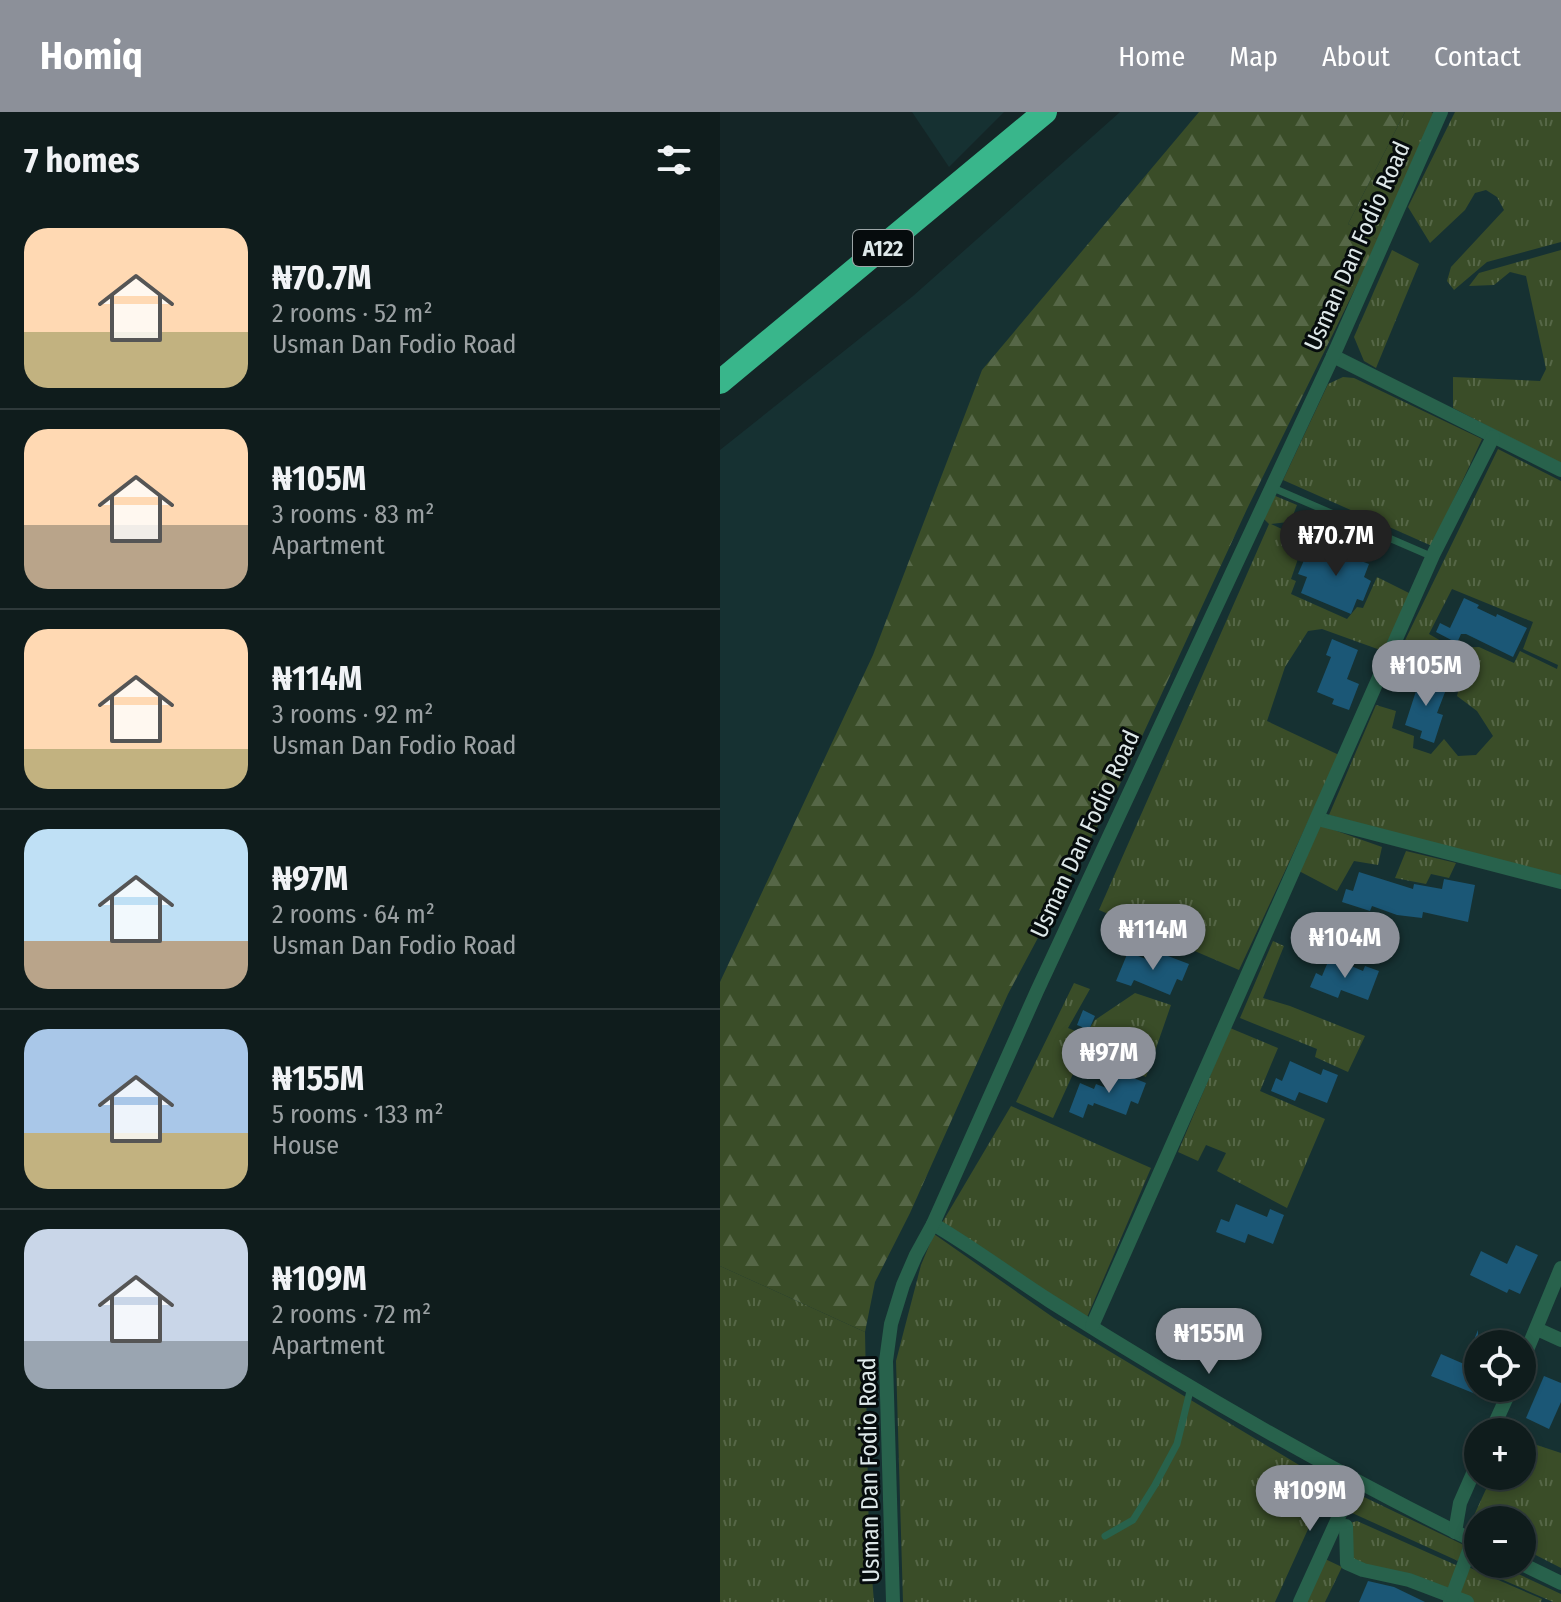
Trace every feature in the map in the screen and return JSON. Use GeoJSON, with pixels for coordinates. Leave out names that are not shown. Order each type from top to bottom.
{"type":"FeatureCollection","features":[{"type":"Feature","properties":{"kind":"highway","name":"A122"},"geometry":{"type":"LineString","coordinates":[[720,382],[1045,112]]}},
{"type":"Feature","properties":{"kind":"street","name":"Usman Dan Fodio Road"},"geometry":{"type":"LineString","coordinates":[[893,1602],[886,1361],[891,1324],[903,1285],[1333,356],[1441,112]]}},
{"type":"Feature","properties":{"kind":"street"},"geometry":{"type":"LineString","coordinates":[[1333,356],[1561,470]]}},
{"type":"Feature","properties":{"kind":"street"},"geometry":{"type":"LineString","coordinates":[[1092,1326],[1433,557],[1493,437]]}},
{"type":"Feature","properties":{"kind":"street"},"geometry":{"type":"LineString","coordinates":[[1318,819],[1561,882]]}},
{"type":"Feature","properties":{"kind":"street"},"geometry":{"type":"LineString","coordinates":[[933,1224],[1191,1387],[1355,1481],[1464,1536]]}},
{"type":"Feature","properties":{"kind":"street"},"geometry":{"type":"LineString","coordinates":[[1561,1268],[1537,1329],[1561,1340]]}},
{"type":"Feature","properties":{"kind":"street"},"geometry":{"type":"LineString","coordinates":[[1300,1602],[1355,1481]]}},
{"type":"Feature","properties":{"kind":"street"},"geometry":{"type":"LineString","coordinates":[[1455,1532],[1466,1490]]}},
{"type":"Feature","properties":{"kind":"street"},"geometry":{"type":"LineString","coordinates":[[1438,1521],[1460,1503]]}},
{"type":"Feature","properties":{"kind":"street"},"geometry":{"type":"LineString","coordinates":[[1346,1526],[1347,1563],[1363,1570],[1409,1580],[1451,1599],[1467,1602]]}},
{"type":"Feature","properties":{"kind":"street"},"geometry":{"type":"LineString","coordinates":[[1451,1599],[1464,1569]]}},
{"type":"Feature","properties":{"kind":"street"},"geometry":{"type":"LineString","coordinates":[[1536,1571],[1561,1583]]}},
{"type":"Feature","properties":{"kind":"lane"},"geometry":{"type":"LineString","coordinates":[[1271,487],[1433,557]]}},
{"type":"Feature","properties":{"kind":"lane"},"geometry":{"type":"LineString","coordinates":[[1105,1536],[1133,1520],[1155,1485],[1177,1444],[1191,1387]]}},
{"type":"Feature","properties":{"kind":"shaded area"},"geometry":{"type":"Polygon","coordinates":[[[912,112],[1004,112],[949,167],[912,112]]]}},
{"type":"Feature","properties":{"kind":"shaded area"},"geometry":{"type":"Polygon","coordinates":[[[1120,112],[1561,112],[1561,1602],[720,1602],[720,450],[913,296],[1120,112]]]}},
{"type":"Feature","properties":{"kind":"green space"},"geometry":{"type":"Polygon","coordinates":[[[1199,112],[1405,112],[1348,224],[1379,240],[1247,509],[1120,784],[1008,994],[910,1213],[875,1282],[865,1332],[720,1266],[720,982],[873,655],[982,370],[1199,112]]]}},
{"type":"Feature","properties":{"kind":"green space"},"geometry":{"type":"Polygon","coordinates":[[[1405,112],[1431,112],[1437,115],[1379,240],[1348,224],[1405,112]]]}},
{"type":"Feature","properties":{"kind":"green space"},"geometry":{"type":"Polygon","coordinates":[[[1455,112],[1561,112],[1561,242],[1487,262],[1454,290],[1447,281],[1451,267],[1504,210],[1497,197],[1486,190],[1475,193],[1465,210],[1430,243],[1408,207],[1455,112]]]}},
{"type":"Feature","properties":{"kind":"green space"},"geometry":{"type":"Polygon","coordinates":[[[1392,250],[1419,264],[1376,368],[1364,361],[1354,337],[1392,250]]]}},
{"type":"Feature","properties":{"kind":"green space"},"geometry":{"type":"Polygon","coordinates":[[[1561,250],[1561,464],[1453,408],[1453,377],[1540,381],[1546,369],[1526,276],[1510,272],[1494,285],[1469,286],[1479,273],[1561,250]]]}},
{"type":"Feature","properties":{"kind":"green space"},"geometry":{"type":"Polygon","coordinates":[[[1343,377],[1354,378],[1482,439],[1432,546],[1283,480],[1328,384],[1343,377]]]}},
{"type":"Feature","properties":{"kind":"green space"},"geometry":{"type":"Polygon","coordinates":[[[1498,449],[1561,481],[1561,875],[1329,815],[1376,705],[1396,711],[1392,728],[1414,736],[1413,748],[1431,754],[1444,739],[1458,756],[1476,755],[1493,736],[1477,711],[1457,696],[1461,680],[1413,665],[1394,663],[1498,449]],[[1452,589],[1429,634],[1453,648],[1479,647],[1514,663],[1520,651],[1557,669],[1558,665],[1523,649],[1533,622],[1452,589]]]}},
{"type":"Feature","properties":{"kind":"green space"},"geometry":{"type":"Polygon","coordinates":[[[1273,495],[1297,505],[1292,518],[1297,521],[1271,524],[1312,543],[1308,554],[1299,556],[1291,579],[1296,581],[1291,594],[1347,619],[1357,607],[1363,608],[1377,577],[1411,594],[1383,651],[1322,629],[1308,631],[1285,667],[1267,721],[1339,755],[1239,970],[1099,910],[1269,524],[1262,517],[1273,495]]]}},
{"type":"Feature","properties":{"kind":"green space"},"geometry":{"type":"Polygon","coordinates":[[[1320,825],[1382,847],[1378,865],[1354,861],[1337,891],[1299,871],[1320,825]]]}},
{"type":"Feature","properties":{"kind":"green space"},"geometry":{"type":"Polygon","coordinates":[[[1406,851],[1456,863],[1449,878],[1431,874],[1426,884],[1395,878],[1406,851]]]}},
{"type":"Feature","properties":{"kind":"green space"},"geometry":{"type":"Polygon","coordinates":[[[1273,941],[1284,946],[1263,998],[1365,1036],[1348,1072],[1315,1057],[1317,1049],[1240,1018],[1273,941]]]}},
{"type":"Feature","properties":{"kind":"green space"},"geometry":{"type":"Polygon","coordinates":[[[1074,983],[1090,989],[1068,1028],[1085,1035],[1095,1020],[1135,993],[1171,1005],[1146,1077],[1082,1054],[1053,1118],[1016,1102],[1074,983]]]}},
{"type":"Feature","properties":{"kind":"green space"},"geometry":{"type":"Polygon","coordinates":[[[1230,1028],[1278,1048],[1260,1091],[1325,1119],[1287,1208],[1217,1171],[1226,1153],[1206,1145],[1198,1161],[1178,1152],[1230,1028]]]}},
{"type":"Feature","properties":{"kind":"green space"},"geometry":{"type":"Polygon","coordinates":[[[1011,1106],[1151,1168],[1085,1322],[939,1228],[1011,1106]]]}},
{"type":"Feature","properties":{"kind":"green space"},"geometry":{"type":"Polygon","coordinates":[[[934,1234],[1054,1318],[1329,1483],[1275,1602],[903,1602],[896,1361],[921,1265],[934,1234]]]}},
{"type":"Feature","properties":{"kind":"green space"},"geometry":{"type":"Polygon","coordinates":[[[720,1266],[865,1332],[869,1540],[874,1602],[720,1602],[720,1266]]]}},
{"type":"Feature","properties":{"kind":"green space"},"geometry":{"type":"Polygon","coordinates":[[[1536,1445],[1561,1453],[1561,1568],[1536,1555],[1536,1506],[1478,1506],[1486,1490],[1536,1490],[1536,1445]]]}},
{"type":"Feature","properties":{"kind":"green space"},"geometry":{"type":"Polygon","coordinates":[[[1362,1496],[1464,1545],[1464,1553],[1458,1561],[1350,1512],[1362,1496]]]}},
{"type":"Feature","properties":{"kind":"green space"},"geometry":{"type":"Polygon","coordinates":[[[1357,1521],[1458,1566],[1450,1592],[1350,1561],[1350,1523],[1357,1521]]]}},
{"type":"Feature","properties":{"kind":"green space"},"geometry":{"type":"Polygon","coordinates":[[[1325,1559],[1342,1567],[1325,1602],[1306,1602],[1325,1559]]]}},
{"type":"Feature","properties":{"kind":"green space"},"geometry":{"type":"Polygon","coordinates":[[[1464,1571],[1464,1578],[1494,1578],[1542,1599],[1541,1602],[1474,1602],[1455,1595],[1464,1571]]]}},
{"type":"Feature","properties":{"kind":"green space"},"geometry":{"type":"Polygon","coordinates":[[[1499,1578],[1527,1578],[1561,1594],[1561,1602],[1553,1602],[1499,1578]]]}},
{"type":"Feature","properties":{"kind":"building"},"geometry":{"type":"Polygon","coordinates":[[[1337,543],[1355,551],[1353,558],[1369,564],[1364,577],[1371,581],[1363,601],[1357,599],[1351,614],[1301,593],[1307,577],[1298,574],[1305,558],[1313,561],[1319,546],[1333,551],[1337,543]]]}},
{"type":"Feature","properties":{"kind":"building"},"geometry":{"type":"Polygon","coordinates":[[[1464,598],[1479,605],[1477,608],[1527,628],[1513,657],[1466,634],[1461,634],[1457,643],[1436,632],[1440,623],[1450,628],[1464,598]]]}},
{"type":"Feature","properties":{"kind":"building"},"geometry":{"type":"Polygon","coordinates":[[[1332,639],[1358,650],[1347,679],[1359,684],[1349,710],[1332,704],[1334,699],[1317,692],[1331,657],[1326,655],[1332,639]]]}},
{"type":"Feature","properties":{"kind":"building"},"geometry":{"type":"Polygon","coordinates":[[[1416,676],[1447,687],[1437,713],[1443,715],[1434,743],[1420,738],[1422,731],[1405,725],[1416,691],[1411,689],[1416,676]]]}},
{"type":"Feature","properties":{"kind":"building"},"geometry":{"type":"Polygon","coordinates":[[[1359,872],[1413,889],[1414,884],[1442,889],[1444,879],[1475,885],[1468,922],[1423,912],[1422,918],[1397,915],[1372,906],[1370,911],[1342,902],[1346,889],[1353,891],[1359,872]]]}},
{"type":"Feature","properties":{"kind":"building"},"geometry":{"type":"Polygon","coordinates":[[[1128,952],[1156,963],[1160,953],[1189,964],[1182,981],[1177,979],[1170,995],[1134,980],[1131,986],[1116,981],[1128,952]]]}},
{"type":"Feature","properties":{"kind":"building"},"geometry":{"type":"Polygon","coordinates":[[[1330,957],[1363,971],[1365,966],[1379,971],[1368,1000],[1341,990],[1338,998],[1310,987],[1316,973],[1322,976],[1330,957]]]}},
{"type":"Feature","properties":{"kind":"building"},"geometry":{"type":"Polygon","coordinates":[[[1083,1010],[1095,1016],[1089,1030],[1077,1025],[1083,1010]]]}},
{"type":"Feature","properties":{"kind":"building"},"geometry":{"type":"Polygon","coordinates":[[[1290,1061],[1321,1075],[1323,1069],[1338,1075],[1327,1103],[1299,1092],[1295,1101],[1271,1091],[1276,1078],[1282,1081],[1290,1061]]]}},
{"type":"Feature","properties":{"kind":"building"},"geometry":{"type":"Polygon","coordinates":[[[1116,1071],[1146,1083],[1138,1104],[1131,1101],[1126,1115],[1094,1103],[1093,1106],[1088,1104],[1083,1118],[1069,1112],[1080,1083],[1094,1089],[1096,1084],[1109,1089],[1116,1071]]]}},
{"type":"Feature","properties":{"kind":"building"},"geometry":{"type":"Polygon","coordinates":[[[1236,1204],[1267,1217],[1270,1209],[1284,1215],[1273,1244],[1248,1234],[1245,1243],[1216,1232],[1221,1219],[1229,1222],[1236,1204]]]}},
{"type":"Feature","properties":{"kind":"building"},"geometry":{"type":"Polygon","coordinates":[[[1516,1245],[1538,1255],[1520,1294],[1509,1289],[1507,1293],[1470,1275],[1481,1251],[1507,1264],[1516,1245]]]}},
{"type":"Feature","properties":{"kind":"building"},"geometry":{"type":"Polygon","coordinates":[[[1441,1354],[1464,1364],[1464,1389],[1431,1376],[1441,1354]]]}},
{"type":"Feature","properties":{"kind":"building"},"geometry":{"type":"Polygon","coordinates":[[[1544,1376],[1561,1383],[1561,1402],[1549,1429],[1536,1423],[1536,1418],[1526,1418],[1533,1402],[1536,1402],[1544,1376]]]}},
{"type":"Feature","properties":{"kind":"building"},"geometry":{"type":"Polygon","coordinates":[[[1368,1581],[1394,1587],[1425,1602],[1359,1602],[1368,1581]]]}}]}
